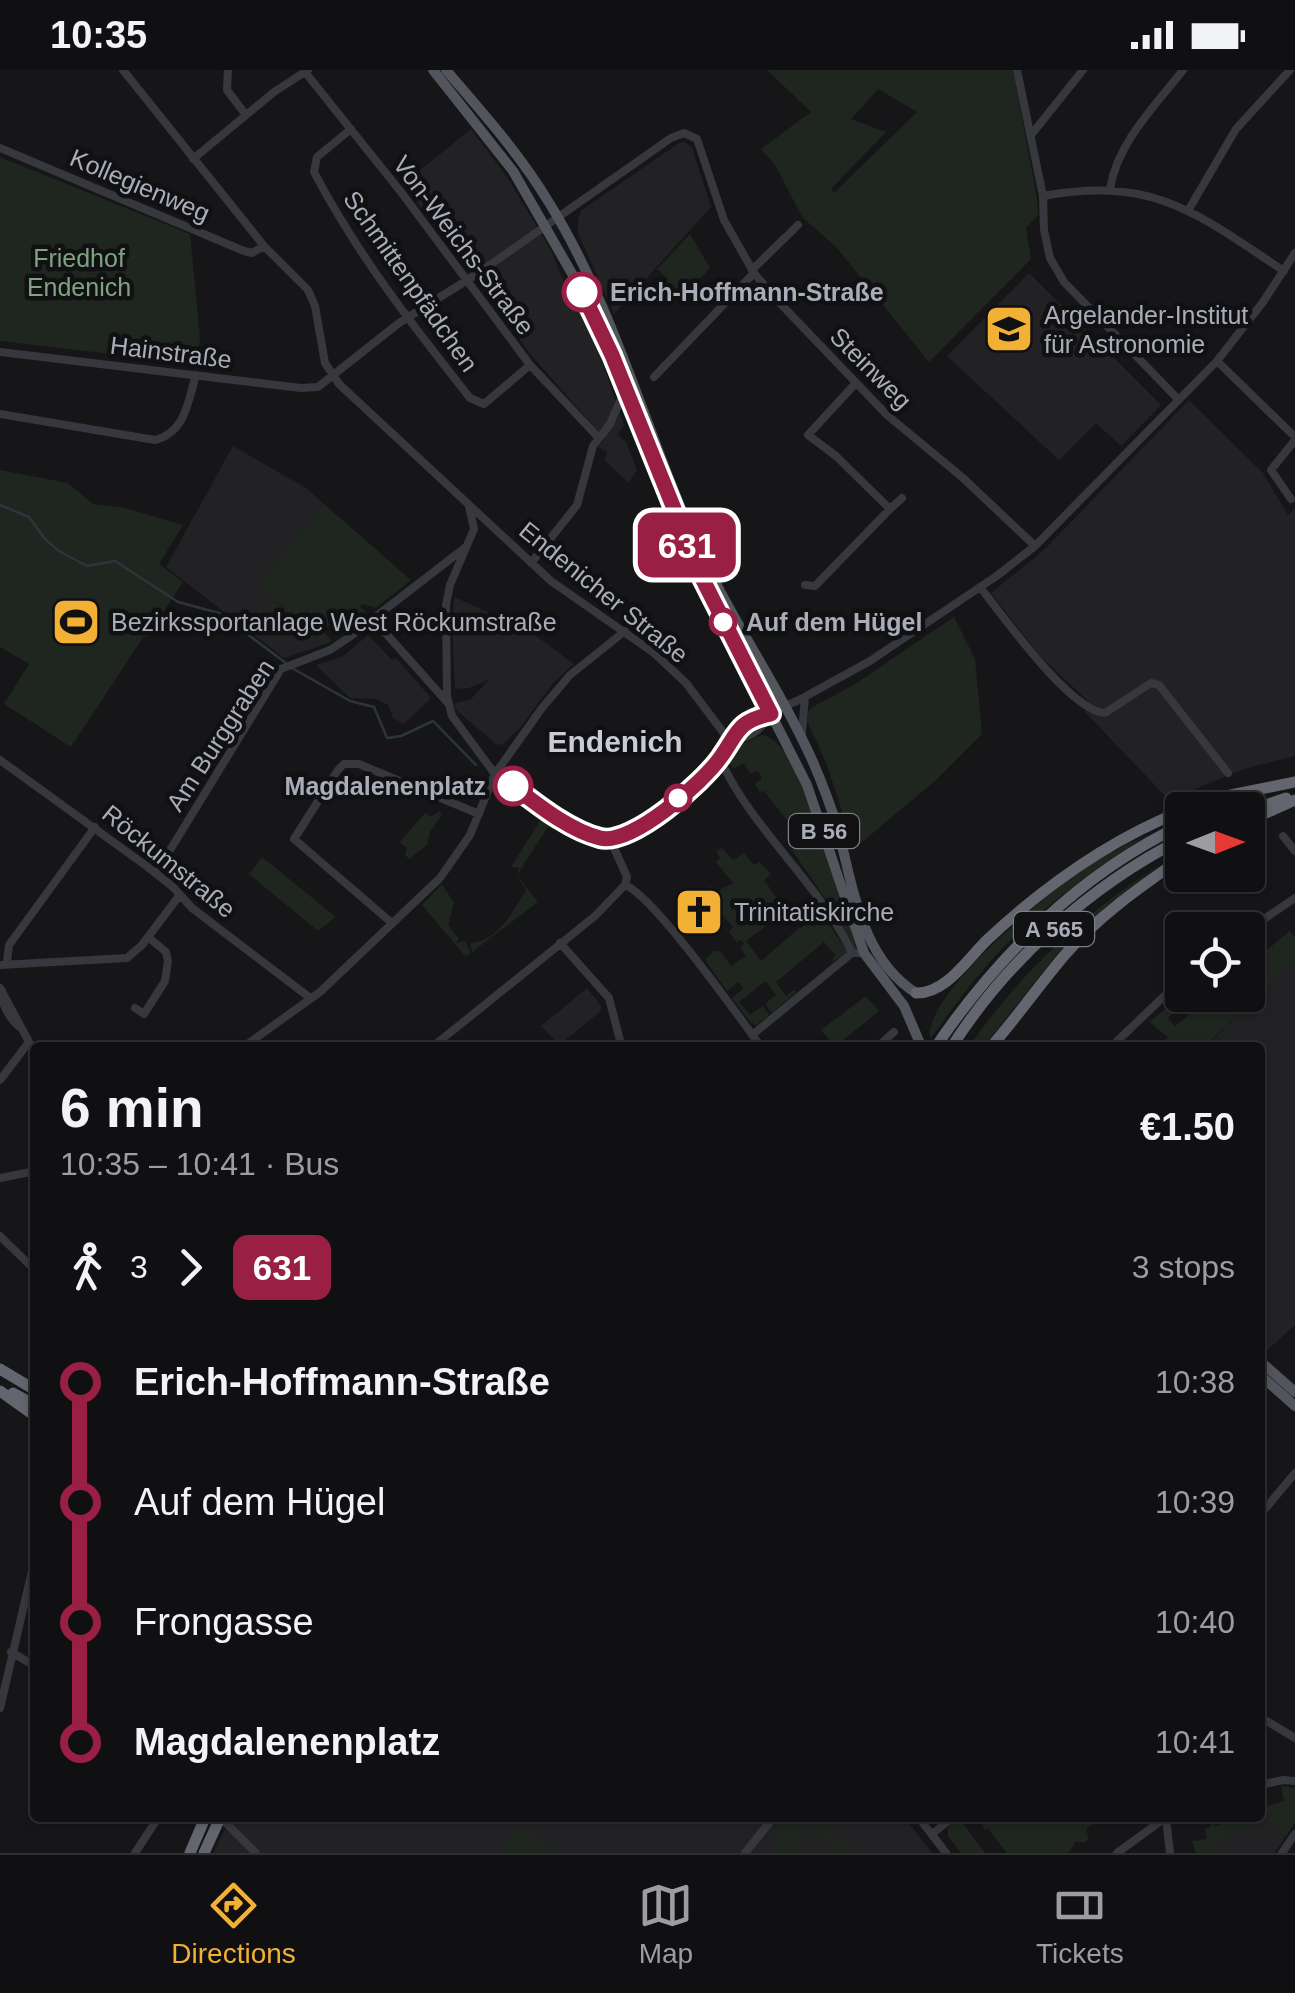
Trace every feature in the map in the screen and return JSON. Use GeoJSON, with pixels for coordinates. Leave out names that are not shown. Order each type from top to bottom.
{"type":"FeatureCollection","features":[{"type":"Feature","properties":{"kind":"highway"},"geometry":{"type":"LineString","coordinates":[[1263,792],[1295,782]]}},
{"type":"Feature","properties":{"kind":"highway"},"geometry":{"type":"LineString","coordinates":[[1251,792],[1274,788]]}},
{"type":"Feature","properties":{"kind":"highway"},"geometry":{"type":"LineString","coordinates":[[1265,806],[1295,798]]}},
{"type":"Feature","properties":{"kind":"highway"},"geometry":{"type":"LineString","coordinates":[[1265,813],[1295,798]]}},
{"type":"Feature","properties":{"kind":"highway"},"geometry":{"type":"LineString","coordinates":[[916,994],[940,988],[989,938],[1071,869],[1165,819]]}},
{"type":"Feature","properties":{"kind":"highway","name":"A 565"},"geometry":{"type":"LineString","coordinates":[[940,1042],[994,972],[1040,924],[1119,862],[1165,836]]}},
{"type":"Feature","properties":{"kind":"highway","name":"A 565"},"geometry":{"type":"LineString","coordinates":[[956,1042],[1013,968],[1048,934],[1091,897],[1165,851]]}},
{"type":"Feature","properties":{"kind":"highway"},"geometry":{"type":"LineString","coordinates":[[996,1042],[1065,955],[1113,908],[1165,870]]}},
{"type":"Feature","properties":{"kind":"highway"},"geometry":{"type":"LineString","coordinates":[[1004,1042],[1009,1029]]}},
{"type":"Feature","properties":{"kind":"highway"},"geometry":{"type":"LineString","coordinates":[[0,1368],[30,1387]]}},
{"type":"Feature","properties":{"kind":"highway"},"geometry":{"type":"LineString","coordinates":[[0,1389],[30,1404]]}},
{"type":"Feature","properties":{"kind":"highway"},"geometry":{"type":"LineString","coordinates":[[0,1389],[30,1412]]}},
{"type":"Feature","properties":{"kind":"highway"},"geometry":{"type":"LineString","coordinates":[[190,1853],[203,1822]]}},
{"type":"Feature","properties":{"kind":"highway"},"geometry":{"type":"LineString","coordinates":[[204,1853],[220,1822]]}},
{"type":"Feature","properties":{"kind":"main road","name":"B 56"},"geometry":{"type":"LineString","coordinates":[[432,70],[496,147],[546,224],[612,355],[702,578],[816,805],[858,953],[904,1006],[920,1042]]}},
{"type":"Feature","properties":{"kind":"main road","name":"B 56"},"geometry":{"type":"LineString","coordinates":[[446,70],[518,155],[558,216],[587,272],[697,546],[803,742],[832,812],[870,939],[884,963],[916,994]]}},
{"type":"Feature","properties":{"kind":"main road","name":"B 56"},"geometry":{"type":"LineString","coordinates":[[884,963],[891,990]]}},
{"type":"Feature","properties":{"kind":"main road"},"geometry":{"type":"LineString","coordinates":[[1265,1365],[1295,1392]]}},
{"type":"Feature","properties":{"kind":"main road"},"geometry":{"type":"LineString","coordinates":[[1265,1379],[1295,1406]]}},
{"type":"Feature","properties":{"kind":"street"},"geometry":{"type":"LineString","coordinates":[[123,70],[264,246],[304,284],[312,297],[324,363],[334,376],[354,356],[407,318],[558,216]]}},
{"type":"Feature","properties":{"kind":"street"},"geometry":{"type":"LineString","coordinates":[[228,70],[227,90],[246,115]]}},
{"type":"Feature","properties":{"kind":"street"},"geometry":{"type":"LineString","coordinates":[[1018,70],[1043,196],[1044,230],[1056,270],[1179,400]]}},
{"type":"Feature","properties":{"kind":"street"},"geometry":{"type":"LineString","coordinates":[[1110,189],[1129,140],[1183,70]]}},
{"type":"Feature","properties":{"kind":"street"},"geometry":{"type":"LineString","coordinates":[[1189,209],[1236,129],[1290,70]]}},
{"type":"Feature","properties":{"kind":"street"},"geometry":{"type":"LineString","coordinates":[[193,159],[306,71]]}},
{"type":"Feature","properties":{"kind":"street","name":"Von-Weichs-Straße"},"geometry":{"type":"LineString","coordinates":[[306,71],[530,365],[598,436]]}},
{"type":"Feature","properties":{"kind":"street"},"geometry":{"type":"LineString","coordinates":[[1031,135],[1089,72]]}},
{"type":"Feature","properties":{"kind":"street","name":"Schmittenpfädchen"},"geometry":{"type":"LineString","coordinates":[[351,129],[317,157],[314,172],[344,225],[407,318],[470,398],[480,404],[530,365]]}},
{"type":"Feature","properties":{"kind":"street","name":"Steinweg"},"geometry":{"type":"LineString","coordinates":[[558,216],[671,138],[684,133],[692,135],[697,139],[724,220],[753,272],[886,415],[964,478],[1035,546]]}},
{"type":"Feature","properties":{"kind":"street","name":"Kollegienweg"},"geometry":{"type":"LineString","coordinates":[[0,148],[252,253],[264,246]]}},
{"type":"Feature","properties":{"kind":"street"},"geometry":{"type":"LineString","coordinates":[[1043,196],[1110,189],[1139,192],[1189,209],[1284,271]]}},
{"type":"Feature","properties":{"kind":"street"},"geometry":{"type":"LineString","coordinates":[[654,377],[798,225]]}},
{"type":"Feature","properties":{"kind":"street"},"geometry":{"type":"LineString","coordinates":[[374,620],[448,703],[457,724],[496,774],[567,823],[610,839],[658,815],[720,759],[740,726],[805,697],[872,659],[1035,546],[1217,361],[1242,332],[1295,253]]}},
{"type":"Feature","properties":{"kind":"street","name":"Hainstraße"},"geometry":{"type":"LineString","coordinates":[[0,352],[311,388],[334,376]]}},
{"type":"Feature","properties":{"kind":"street"},"geometry":{"type":"LineString","coordinates":[[1217,361],[1295,439],[1271,470],[1292,499]]}},
{"type":"Feature","properties":{"kind":"street"},"geometry":{"type":"LineString","coordinates":[[0,414],[161,439],[179,427],[196,375]]}},
{"type":"Feature","properties":{"kind":"street","name":"Endenicher Straße"},"geometry":{"type":"LineString","coordinates":[[334,376],[531,563],[624,631],[686,683],[730,740]]}},
{"type":"Feature","properties":{"kind":"street"},"geometry":{"type":"LineString","coordinates":[[855,384],[808,435],[890,510]]}},
{"type":"Feature","properties":{"kind":"street"},"geometry":{"type":"LineString","coordinates":[[531,563],[577,505],[598,436],[610,424],[620,401]]}},
{"type":"Feature","properties":{"kind":"street"},"geometry":{"type":"LineString","coordinates":[[805,585],[814,586],[902,498]]}},
{"type":"Feature","properties":{"kind":"street"},"geometry":{"type":"LineString","coordinates":[[448,703],[444,642],[447,596],[474,529],[468,506]]}},
{"type":"Feature","properties":{"kind":"street","name":"Endenicher Straße"},"geometry":{"type":"LineString","coordinates":[[474,529],[489,523]]}},
{"type":"Feature","properties":{"kind":"street","name":"Am Burggraben"},"geometry":{"type":"LineString","coordinates":[[156,874],[287,664],[330,650],[470,544]]}},
{"type":"Feature","properties":{"kind":"street"},"geometry":{"type":"LineString","coordinates":[[980,587],[1046,668],[1086,708],[1105,713],[1151,683],[1159,685],[1228,773]]}},
{"type":"Feature","properties":{"kind":"street"},"geometry":{"type":"LineString","coordinates":[[250,1042],[320,992],[440,878],[459,854],[496,774],[557,689],[624,631]]}},
{"type":"Feature","properties":{"kind":"street"},"geometry":{"type":"LineString","coordinates":[[803,742],[801,717],[805,697]]}},
{"type":"Feature","properties":{"kind":"street"},"geometry":{"type":"LineString","coordinates":[[730,740],[739,740],[758,730],[771,714]]}},
{"type":"Feature","properties":{"kind":"street"},"geometry":{"type":"LineString","coordinates":[[758,730],[782,735]]}},
{"type":"Feature","properties":{"kind":"street"},"geometry":{"type":"LineString","coordinates":[[720,759],[732,786],[858,953],[752,1035]]}},
{"type":"Feature","properties":{"kind":"street","name":"Röckumstraße"},"geometry":{"type":"LineString","coordinates":[[0,760],[95,827],[310,997]]}},
{"type":"Feature","properties":{"kind":"street"},"geometry":{"type":"LineString","coordinates":[[392,924],[294,839],[338,770],[351,762],[479,814]]}},
{"type":"Feature","properties":{"kind":"street"},"geometry":{"type":"LineString","coordinates":[[95,827],[10,946],[4,963],[115,960],[136,952],[179,896]]}},
{"type":"Feature","properties":{"kind":"street"},"geometry":{"type":"LineString","coordinates":[[1283,836],[1295,851]]}},
{"type":"Feature","properties":{"kind":"street"},"geometry":{"type":"LineString","coordinates":[[438,1042],[595,916],[626,885],[610,839]]}},
{"type":"Feature","properties":{"kind":"street"},"geometry":{"type":"LineString","coordinates":[[626,885],[640,894],[662,920],[757,1042]]}},
{"type":"Feature","properties":{"kind":"street"},"geometry":{"type":"LineString","coordinates":[[1265,918],[1295,898]]}},
{"type":"Feature","properties":{"kind":"street"},"geometry":{"type":"LineString","coordinates":[[136,1025],[139,1011],[163,986],[168,961],[166,952],[148,937]]}},
{"type":"Feature","properties":{"kind":"street"},"geometry":{"type":"LineString","coordinates":[[560,942],[609,998],[620,1042]]}},
{"type":"Feature","properties":{"kind":"street"},"geometry":{"type":"LineString","coordinates":[[0,1080],[29,1042],[0,997],[1,989]]}},
{"type":"Feature","properties":{"kind":"street"},"geometry":{"type":"LineString","coordinates":[[1116,1042],[1165,996]]}},
{"type":"Feature","properties":{"kind":"street"},"geometry":{"type":"LineString","coordinates":[[883,1042],[894,1032]]}},
{"type":"Feature","properties":{"kind":"street"},"geometry":{"type":"LineString","coordinates":[[0,1178],[30,1172]]}},
{"type":"Feature","properties":{"kind":"street"},"geometry":{"type":"LineString","coordinates":[[0,1236],[30,1265]]}},
{"type":"Feature","properties":{"kind":"street"},"geometry":{"type":"LineString","coordinates":[[1265,1509],[1295,1473]]}},
{"type":"Feature","properties":{"kind":"street"},"geometry":{"type":"LineString","coordinates":[[0,1708],[30,1578]]}},
{"type":"Feature","properties":{"kind":"street"},"geometry":{"type":"LineString","coordinates":[[12,1652],[30,1663]]}},
{"type":"Feature","properties":{"kind":"street"},"geometry":{"type":"LineString","coordinates":[[1265,1720],[1295,1738]]}},
{"type":"Feature","properties":{"kind":"street"},"geometry":{"type":"LineString","coordinates":[[1265,1784],[1295,1782]]}},
{"type":"Feature","properties":{"kind":"street"},"geometry":{"type":"LineString","coordinates":[[135,1853],[155,1822]]}},
{"type":"Feature","properties":{"kind":"street"},"geometry":{"type":"LineString","coordinates":[[224,1822],[256,1853]]}},
{"type":"Feature","properties":{"kind":"street"},"geometry":{"type":"LineString","coordinates":[[744,1853],[770,1822]]}},
{"type":"Feature","properties":{"kind":"street"},"geometry":{"type":"LineString","coordinates":[[922,1822],[946,1853]]}},
{"type":"Feature","properties":{"kind":"street"},"geometry":{"type":"LineString","coordinates":[[932,1834],[947,1822]]}},
{"type":"Feature","properties":{"kind":"street"},"geometry":{"type":"LineString","coordinates":[[1117,1853],[1160,1822]]}},
{"type":"Feature","properties":{"kind":"street"},"geometry":{"type":"LineString","coordinates":[[1166,1822],[1170,1853]]}},
{"type":"Feature","properties":{"kind":"street"},"geometry":{"type":"LineString","coordinates":[[1282,1853],[1295,1834]]}},
{"type":"Feature","properties":{"kind":"shaded area"},"geometry":{"type":"Polygon","coordinates":[[[471,129],[507,177],[551,250],[568,292],[588,321],[624,425],[618,435],[626,442],[637,470],[629,483],[605,461],[607,452],[598,447],[605,439],[532,356],[403,184],[471,129]]]}},
{"type":"Feature","properties":{"kind":"shaded area"},"geometry":{"type":"Polygon","coordinates":[[[685,142],[692,148],[711,207],[614,314],[578,233],[578,219],[582,210],[685,142]]]}},
{"type":"Feature","properties":{"kind":"shaded area"},"geometry":{"type":"Polygon","coordinates":[[[1029,273],[1161,405],[1121,446],[1096,423],[1059,460],[947,356],[1029,273]]]}},
{"type":"Feature","properties":{"kind":"shaded area"},"geometry":{"type":"Polygon","coordinates":[[[1189,400],[1263,473],[1288,515],[1295,508],[1295,756],[1244,769],[1188,792],[1165,792],[1165,796],[1085,712],[1092,705],[1039,655],[991,593],[1044,550],[1189,400]]]}},
{"type":"Feature","properties":{"kind":"shaded area"},"geometry":{"type":"Polygon","coordinates":[[[233,446],[306,488],[324,504],[257,583],[323,645],[284,658],[166,567],[233,446]]]}},
{"type":"Feature","properties":{"kind":"shaded area"},"geometry":{"type":"Polygon","coordinates":[[[454,597],[516,621],[574,664],[553,683],[502,745],[455,709],[455,703],[470,700],[490,679],[455,689],[454,597]]]}},
{"type":"Feature","properties":{"kind":"shaded area"},"geometry":{"type":"Polygon","coordinates":[[[368,635],[392,660],[396,658],[431,698],[404,724],[393,718],[388,705],[376,699],[350,698],[316,665],[342,657],[368,635]]]}},
{"type":"Feature","properties":{"kind":"shaded area"},"geometry":{"type":"Polygon","coordinates":[[[1295,960],[1295,1325],[1265,1352],[1265,1042],[1210,1042],[1241,1012],[1265,1012],[1265,989],[1295,960]]]}},
{"type":"Feature","properties":{"kind":"shaded area"},"geometry":{"type":"Polygon","coordinates":[[[587,988],[601,1006],[601,1011],[563,1042],[556,1042],[541,1026],[587,988]]]}},
{"type":"Feature","properties":{"kind":"shaded area"},"geometry":{"type":"Polygon","coordinates":[[[1265,1817],[1285,1837],[1274,1853],[1214,1853],[1219,1844],[1256,1822],[1265,1822],[1265,1817]]]}},
{"type":"Feature","properties":{"kind":"shaded area"},"geometry":{"type":"Polygon","coordinates":[[[229,1822],[908,1822],[932,1853],[213,1853],[229,1822]]]}},
{"type":"Feature","properties":{"kind":"green space"},"geometry":{"type":"Polygon","coordinates":[[[767,70],[1013,70],[1037,198],[1038,215],[1026,228],[1031,259],[929,362],[837,248],[802,217],[776,166],[761,149],[811,112],[767,70]],[[878,89],[851,119],[886,132],[831,189],[834,193],[917,112],[878,89]]]}},
{"type":"Feature","properties":{"kind":"green space","name":"Friedhof Endenich"},"geometry":{"type":"Polygon","coordinates":[[[0,157],[190,234],[200,338],[197,364],[0,341],[0,157]]]}},
{"type":"Feature","properties":{"kind":"green space"},"geometry":{"type":"Polygon","coordinates":[[[690,234],[710,268],[679,301],[663,285],[668,279],[657,269],[690,234]]]}},
{"type":"Feature","properties":{"kind":"green space","name":"Bezirkssportanlage West Röckumstraße"},"geometry":{"type":"Polygon","coordinates":[[[0,470],[68,483],[93,504],[125,508],[183,525],[159,564],[183,582],[71,747],[4,704],[29,664],[0,647],[0,470]]]}},
{"type":"Feature","properties":{"kind":"green space"},"geometry":{"type":"Polygon","coordinates":[[[324,504],[411,580],[376,608],[363,604],[363,618],[340,636],[329,625],[323,631],[332,641],[323,645],[257,583],[324,504]]]}},
{"type":"Feature","properties":{"kind":"green space"},"geometry":{"type":"Polygon","coordinates":[[[954,617],[975,659],[982,734],[936,780],[854,849],[827,765],[807,721],[809,709],[855,684],[954,617]]]}},
{"type":"Feature","properties":{"kind":"green space"},"geometry":{"type":"Polygon","coordinates":[[[762,735],[777,743],[807,794],[843,900],[857,949],[854,952],[837,916],[792,850],[804,842],[755,784],[762,779],[758,771],[750,774],[744,763],[733,769],[728,760],[733,748],[762,735]]]}},
{"type":"Feature","properties":{"kind":"green space"},"geometry":{"type":"Polygon","coordinates":[[[439,811],[442,815],[430,832],[427,845],[409,859],[405,855],[407,848],[400,842],[425,813],[431,817],[439,811]]]}},
{"type":"Feature","properties":{"kind":"green space"},"geometry":{"type":"Polygon","coordinates":[[[543,816],[551,822],[518,873],[519,868],[511,867],[543,816]]]}},
{"type":"Feature","properties":{"kind":"green space"},"geometry":{"type":"Polygon","coordinates":[[[1147,835],[1079,882],[1015,936],[930,1039],[933,1020],[946,997],[991,946],[1084,868],[1147,835]]]}},
{"type":"Feature","properties":{"kind":"green space"},"geometry":{"type":"Polygon","coordinates":[[[722,848],[733,860],[744,853],[754,865],[759,862],[771,874],[764,880],[786,911],[746,941],[761,961],[798,929],[823,916],[848,952],[831,963],[835,955],[824,942],[776,982],[786,996],[796,992],[772,1013],[765,1004],[776,995],[766,981],[739,1002],[750,1015],[763,1006],[769,1015],[756,1025],[732,998],[743,989],[739,982],[727,991],[705,960],[714,951],[720,951],[731,966],[746,956],[740,947],[744,944],[741,940],[736,942],[729,931],[733,927],[719,911],[707,884],[716,892],[733,883],[716,862],[720,858],[716,851],[722,848]]]}},
{"type":"Feature","properties":{"kind":"green space"},"geometry":{"type":"Polygon","coordinates":[[[262,857],[336,917],[318,931],[249,874],[262,857]]]}},
{"type":"Feature","properties":{"kind":"green space"},"geometry":{"type":"Polygon","coordinates":[[[1163,863],[1110,903],[1059,952],[987,1042],[972,1042],[1056,945],[1135,882],[1163,863]]]}},
{"type":"Feature","properties":{"kind":"green space"},"geometry":{"type":"Polygon","coordinates":[[[518,877],[538,902],[472,952],[470,943],[497,931],[516,907],[526,890],[518,877]]]}},
{"type":"Feature","properties":{"kind":"green space"},"geometry":{"type":"Polygon","coordinates":[[[442,884],[454,903],[448,925],[459,939],[456,943],[465,941],[471,953],[466,957],[422,905],[442,884]]]}},
{"type":"Feature","properties":{"kind":"green space"},"geometry":{"type":"Polygon","coordinates":[[[1290,931],[1295,937],[1295,960],[1265,989],[1265,951],[1290,931]]]}},
{"type":"Feature","properties":{"kind":"green space"},"geometry":{"type":"Polygon","coordinates":[[[866,996],[879,1011],[841,1042],[831,1042],[821,1030],[866,996]]]}},
{"type":"Feature","properties":{"kind":"green space"},"geometry":{"type":"Polygon","coordinates":[[[1165,1009],[1174,1012],[1168,1018],[1175,1026],[1193,1012],[1241,1012],[1209,1042],[1162,1042],[1168,1037],[1149,1022],[1165,1009]]]}},
{"type":"Feature","properties":{"kind":"green space"},"geometry":{"type":"Polygon","coordinates":[[[1281,1786],[1295,1788],[1295,1823],[1285,1837],[1265,1817],[1265,1807],[1284,1801],[1281,1786]]]}},
{"type":"Feature","properties":{"kind":"green space"},"geometry":{"type":"Polygon","coordinates":[[[786,1822],[804,1828],[808,1834],[794,1853],[781,1853],[770,1843],[786,1822]]]}},
{"type":"Feature","properties":{"kind":"green space"},"geometry":{"type":"Polygon","coordinates":[[[801,1822],[819,1822],[859,1853],[827,1853],[830,1849],[820,1835],[801,1822]]]}},
{"type":"Feature","properties":{"kind":"green space"},"geometry":{"type":"Polygon","coordinates":[[[962,1822],[985,1853],[961,1853],[948,1836],[948,1827],[962,1822]]]}},
{"type":"Feature","properties":{"kind":"green space"},"geometry":{"type":"Polygon","coordinates":[[[981,1822],[1096,1822],[1086,1829],[1089,1839],[1083,1843],[1076,1841],[1069,1853],[1007,1853],[981,1822]]]}},
{"type":"Feature","properties":{"kind":"green space"},"geometry":{"type":"Polygon","coordinates":[[[1210,1822],[1215,1826],[1256,1822],[1219,1844],[1214,1853],[1196,1853],[1192,1841],[1207,1839],[1205,1828],[1210,1827],[1210,1822]]]}},
{"type":"Feature","properties":{"kind":"green space"},"geometry":{"type":"Polygon","coordinates":[[[523,1826],[558,1853],[499,1853],[523,1826]]]}},
{"type":"Feature","properties":{"kind":"waterway"},"geometry":{"type":"LineString","coordinates":[[0,505],[29,517],[59,551],[87,566],[115,561],[178,602],[219,613],[286,663]]}},
{"type":"Feature","properties":{"kind":"waterway"},"geometry":{"type":"LineString","coordinates":[[292,668],[350,701],[374,707],[387,738],[433,721],[476,765]]}},
{"type":"Feature","properties":{"kind":"bus line","name":"631"},"geometry":{"type":"LineString","coordinates":[[513,786],[577,828],[599,838],[618,837],[658,815],[688,790],[720,759],[740,726],[771,714],[722,622],[676,520],[612,355],[582,292]]}},
{"type":"Feature","properties":{"kind":"place","name":"Erich-Hoffmann-Straße"},"geometry":{"type":"Point","coordinates":[582,292]}},
{"type":"Feature","properties":{"kind":"place","name":"Argelander-Institut für Astronomie"},"geometry":{"type":"Point","coordinates":[1009,329]}},
{"type":"Feature","properties":{"kind":"place","name":"Bezirkssportanlage West Röckumstraße"},"geometry":{"type":"Point","coordinates":[76,622]}},
{"type":"Feature","properties":{"kind":"place","name":"Auf dem Hügel"},"geometry":{"type":"Point","coordinates":[723,622]}},
{"type":"Feature","properties":{"kind":"place","name":"Magdalenenplatz"},"geometry":{"type":"Point","coordinates":[513,786]}},
{"type":"Feature","properties":{"kind":"place","name":"Trinitatiskirche"},"geometry":{"type":"Point","coordinates":[699,912]}},
{"type":"Feature","properties":{"kind":"district","name":"Endenich"},"geometry":{"type":"Point","coordinates":[615,741]}}]}
